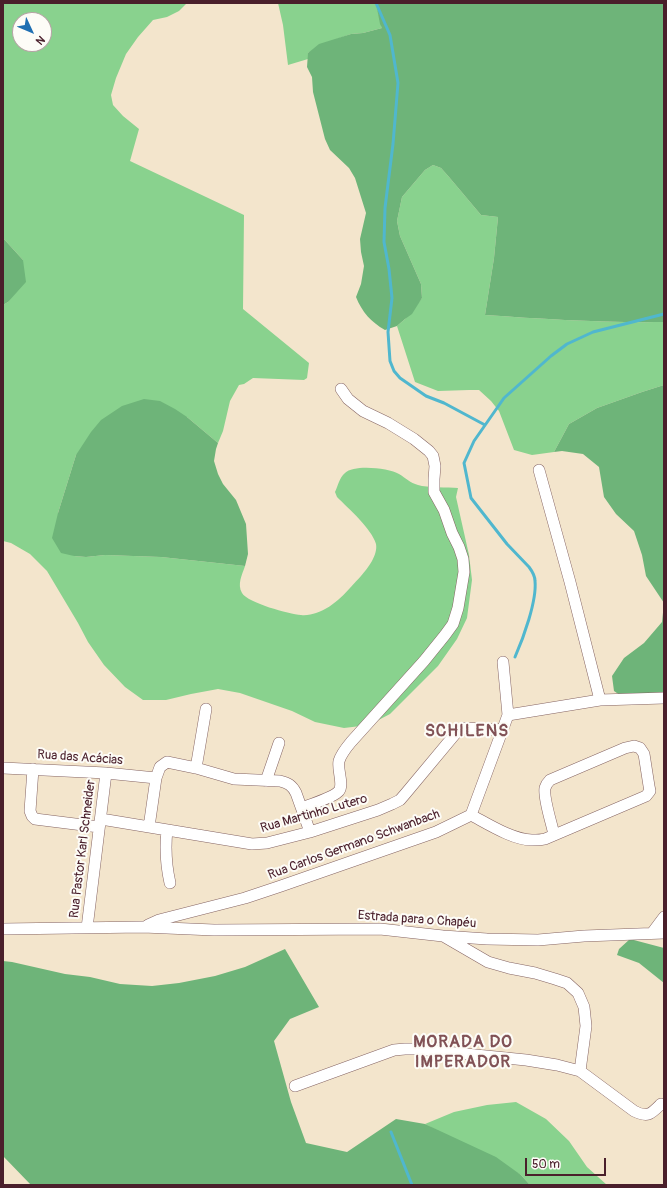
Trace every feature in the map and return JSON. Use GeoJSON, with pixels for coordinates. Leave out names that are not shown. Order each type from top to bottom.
{"type":"FeatureCollection","features":[{"type":"Feature","properties":{"kind":"street"},"geometry":{"type":"LineString","coordinates":[[302,808],[331,797],[339,791],[341,787],[339,761],[343,753],[351,742],[424,661],[446,635],[453,624],[458,608],[464,572],[463,559],[459,547],[452,533],[444,510],[434,492],[435,466],[433,456],[414,439],[388,423],[363,411],[348,399],[341,389]]}},
{"type":"Feature","properties":{"kind":"street"},"geometry":{"type":"LineString","coordinates":[[539,470],[570,582],[600,700]]}},
{"type":"Feature","properties":{"kind":"street"},"geometry":{"type":"LineString","coordinates":[[503,662],[508,716],[471,815],[517,837],[531,840],[545,839],[649,794],[650,786],[644,754],[640,748],[634,746],[626,748],[550,780],[546,784],[544,790],[554,835]]}},
{"type":"Feature","properties":{"kind":"street"},"geometry":{"type":"LineString","coordinates":[[508,716],[600,700],[664,698]]}},
{"type":"Feature","properties":{"kind":"street"},"geometry":{"type":"LineString","coordinates":[[196,768],[206,709]]}},
{"type":"Feature","properties":{"kind":"street","name":"Rua Martinho Lutero"},"geometry":{"type":"LineString","coordinates":[[33,770],[30,811],[35,819],[149,827],[258,844],[310,832],[392,804],[400,800],[456,733],[467,728],[502,730]]}},
{"type":"Feature","properties":{"kind":"street"},"geometry":{"type":"LineString","coordinates":[[266,781],[279,743]]}},
{"type":"Feature","properties":{"kind":"street"},"geometry":{"type":"LineString","coordinates":[[149,827],[156,778],[160,767],[168,762],[234,779],[280,781],[290,785],[296,793],[310,832]]}},
{"type":"Feature","properties":{"kind":"street","name":"Rua das Acácias"},"geometry":{"type":"LineString","coordinates":[[3,768],[106,773],[156,778]]}},
{"type":"Feature","properties":{"kind":"street","name":"Rua Pastor Karl Schneider"},"geometry":{"type":"LineString","coordinates":[[87,928],[106,773]]}},
{"type":"Feature","properties":{"kind":"street","name":"Rua Carlos Germano Schwanbach"},"geometry":{"type":"LineString","coordinates":[[144,927],[159,920],[239,900],[436,832],[471,815]]}},
{"type":"Feature","properties":{"kind":"street"},"geometry":{"type":"LineString","coordinates":[[166,830],[166,864],[170,883]]}},
{"type":"Feature","properties":{"kind":"street"},"geometry":{"type":"LineString","coordinates":[[652,933],[664,918]]}},
{"type":"Feature","properties":{"kind":"street","name":"Estrada para o Chapéu"},"geometry":{"type":"LineString","coordinates":[[3,929],[144,927],[214,930],[380,929],[443,936],[538,940],[584,936],[664,933]]}},
{"type":"Feature","properties":{"kind":"street"},"geometry":{"type":"LineString","coordinates":[[443,936],[488,962],[555,979],[567,984],[578,993],[584,1007],[586,1026],[580,1071]]}},
{"type":"Feature","properties":{"kind":"street"},"geometry":{"type":"LineString","coordinates":[[295,1086],[394,1050],[405,1049],[526,1060],[557,1065],[580,1071],[642,1115],[647,1115],[653,1112],[661,1104]]}},
{"type":"Feature","properties":{"kind":"green space"},"geometry":{"type":"Polygon","coordinates":[[[3,3],[187,3],[179,11],[167,17],[153,20],[126,54],[116,78],[111,95],[113,105],[123,116],[139,129],[130,161],[244,215],[243,309],[309,363],[307,378],[304,380],[253,378],[244,384],[239,385],[230,401],[223,431],[218,443],[187,417],[76,455],[58,513],[74,556],[86,557],[105,555],[161,557],[245,566],[240,580],[240,586],[242,593],[246,597],[252,601],[288,613],[309,615],[329,607],[341,598],[367,569],[375,553],[376,544],[374,538],[359,519],[337,497],[335,492],[345,473],[349,470],[363,468],[388,470],[399,474],[418,485],[458,488],[456,497],[469,555],[472,580],[467,618],[457,639],[438,666],[390,714],[369,725],[344,728],[315,722],[292,711],[240,693],[218,689],[166,700],[143,700],[125,687],[104,665],[88,642],[47,571],[30,554],[11,543],[3,541],[3,305],[8,302],[23,260],[3,238],[3,3]]]}},
{"type":"Feature","properties":{"kind":"green space"},"geometry":{"type":"Polygon","coordinates":[[[278,3],[376,3],[382,28],[363,33],[351,34],[337,39],[308,53],[308,59],[288,65],[283,25],[278,3]]]}},
{"type":"Feature","properties":{"kind":"green space"},"geometry":{"type":"Polygon","coordinates":[[[376,3],[664,3],[664,322],[597,321],[485,315],[494,258],[498,217],[481,215],[441,168],[433,165],[425,170],[402,197],[397,221],[400,236],[421,284],[422,298],[412,314],[397,326],[385,330],[375,324],[361,307],[356,297],[361,284],[364,266],[360,239],[366,213],[355,178],[349,168],[330,150],[325,139],[313,92],[312,77],[307,67],[308,53],[319,44],[351,34],[363,33],[382,28],[376,3]]]}},
{"type":"Feature","properties":{"kind":"green space"},"geometry":{"type":"Polygon","coordinates":[[[433,165],[441,168],[481,215],[498,217],[494,258],[485,315],[597,321],[664,322],[664,385],[597,408],[569,424],[554,452],[532,455],[514,450],[499,411],[479,390],[438,391],[415,382],[397,326],[405,319],[422,298],[421,284],[400,236],[397,221],[402,197],[425,170],[433,165]]]}},
{"type":"Feature","properties":{"kind":"green space"},"geometry":{"type":"Polygon","coordinates":[[[3,238],[23,260],[26,282],[8,302],[3,305],[3,238]]]}},
{"type":"Feature","properties":{"kind":"green space"},"geometry":{"type":"Polygon","coordinates":[[[664,385],[664,603],[646,576],[642,555],[634,531],[616,514],[604,497],[599,467],[583,454],[562,451],[554,452],[569,424],[597,408],[664,385]]]}},
{"type":"Feature","properties":{"kind":"green space"},"geometry":{"type":"Polygon","coordinates":[[[144,399],[160,401],[175,409],[218,443],[214,461],[218,474],[223,484],[236,500],[246,524],[248,554],[245,566],[161,557],[105,555],[86,557],[61,553],[52,538],[76,455],[101,420],[122,406],[144,399]]]}},
{"type":"Feature","properties":{"kind":"green space"},"geometry":{"type":"Polygon","coordinates":[[[664,603],[664,698],[633,704],[614,691],[612,676],[624,658],[644,643],[662,622],[664,603]]]}},
{"type":"Feature","properties":{"kind":"green space"},"geometry":{"type":"Polygon","coordinates":[[[630,939],[664,948],[664,983],[639,963],[617,955],[619,949],[630,939]]]}},
{"type":"Feature","properties":{"kind":"green space"},"geometry":{"type":"Polygon","coordinates":[[[285,949],[319,1007],[290,1019],[274,1041],[291,1102],[306,1143],[347,1152],[396,1119],[425,1124],[496,1157],[521,1175],[530,1185],[31,1185],[3,1156],[3,961],[120,984],[152,986],[179,983],[215,976],[245,967],[285,949]]]}},
{"type":"Feature","properties":{"kind":"green space"},"geometry":{"type":"Polygon","coordinates":[[[516,1102],[546,1119],[569,1141],[587,1167],[607,1185],[530,1185],[521,1175],[425,1124],[454,1112],[487,1105],[516,1102]]]}},
{"type":"Feature","properties":{"kind":"waterway"},"geometry":{"type":"LineString","coordinates":[[376,3],[390,35],[398,83],[393,144],[385,208],[384,242],[392,298],[388,332],[390,361],[394,371],[400,378],[426,396],[444,403],[485,425]]}},
{"type":"Feature","properties":{"kind":"waterway"},"geometry":{"type":"LineString","coordinates":[[515,657],[532,609],[535,589],[534,577],[529,567],[507,544],[471,498],[464,463],[474,441],[504,398],[551,356],[567,344],[593,332],[664,314]]}},
{"type":"Feature","properties":{"kind":"waterway"},"geometry":{"type":"LineString","coordinates":[[391,1132],[412,1185]]}},
{"type":"Feature","properties":{"kind":"district","name":"SCHILENS"},"geometry":{"type":"Point","coordinates":[467,732]}},
{"type":"Feature","properties":{"kind":"district","name":"MORADA DO IMPERADOR"},"geometry":{"type":"Point","coordinates":[463,1053]}}]}
